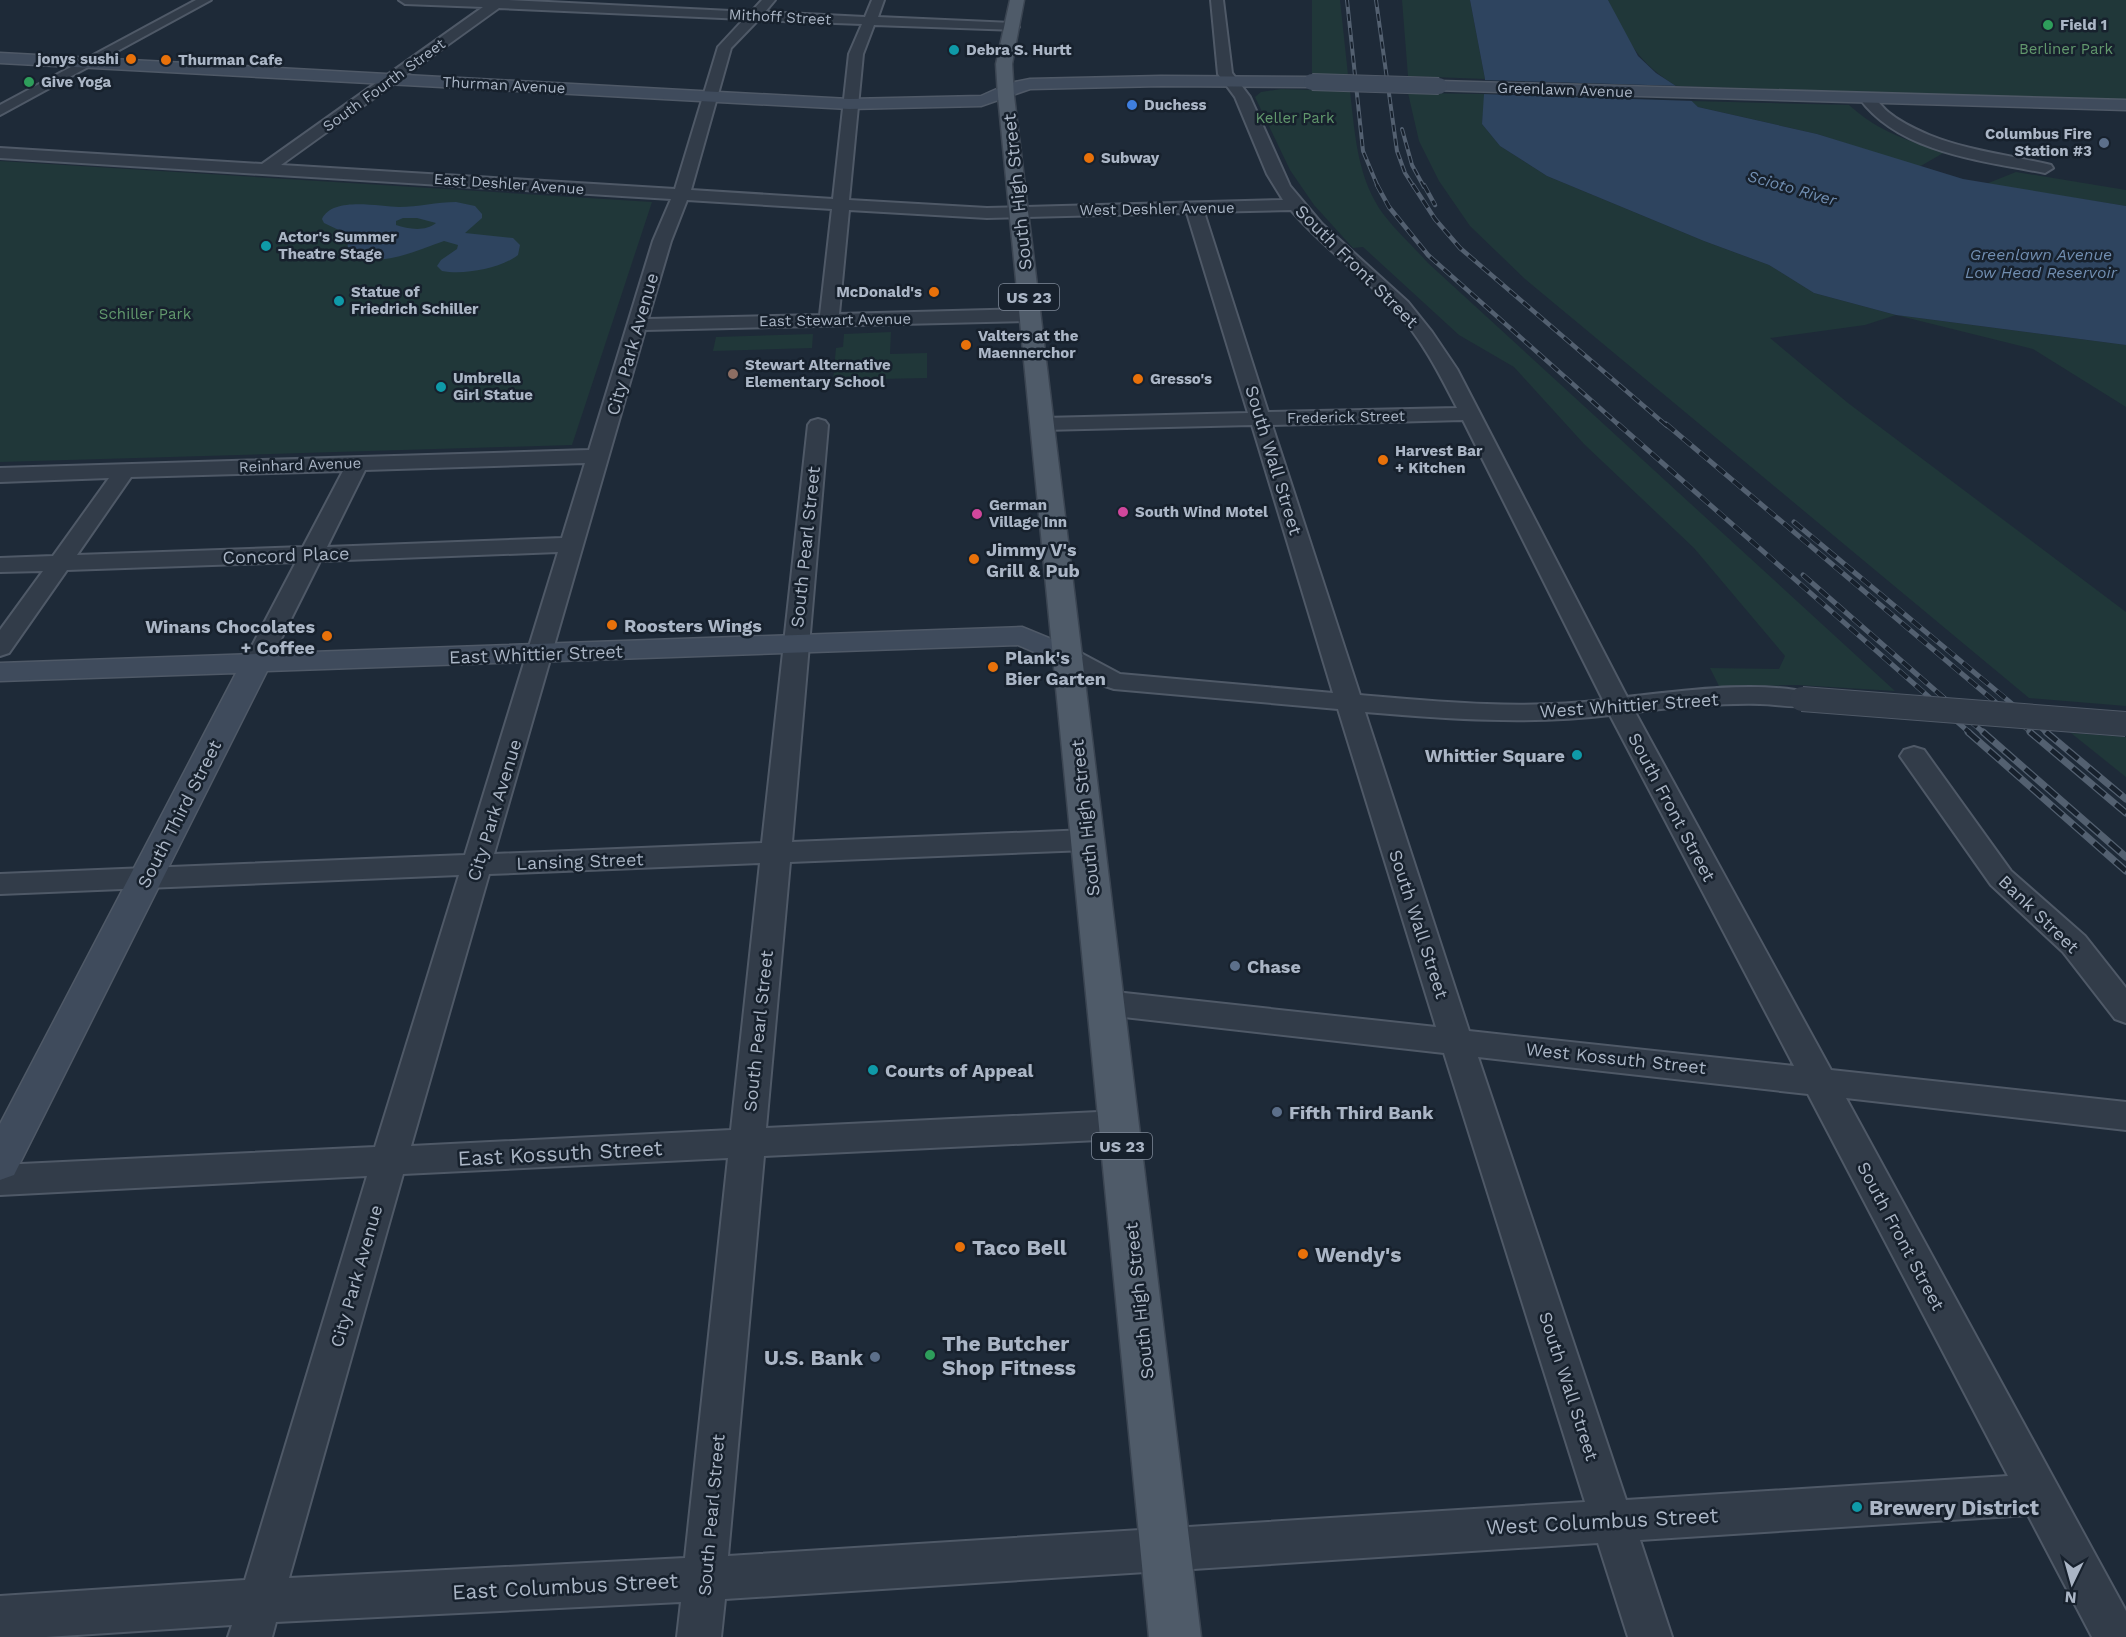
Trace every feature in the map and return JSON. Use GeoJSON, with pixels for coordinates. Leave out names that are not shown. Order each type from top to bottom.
{"type":"FeatureCollection","features":[{"type":"Feature","properties":{"kind":"main road","name":"South High Street"},"geometry":{"type":"LineString","coordinates":[[1017,0],[1004,64],[1006,90],[1175,1637]]}},
{"type":"Feature","properties":{"kind":"street"},"geometry":{"type":"LineString","coordinates":[[0,111],[205,0]]}},
{"type":"Feature","properties":{"kind":"street","name":"Mithoff Street"},"geometry":{"type":"LineString","coordinates":[[405,0],[500,2],[1012,27]]}},
{"type":"Feature","properties":{"kind":"street","name":"City Park Avenue"},"geometry":{"type":"LineString","coordinates":[[255,1619],[662,241],[681,195],[725,47],[770,0]]}},
{"type":"Feature","properties":{"kind":"street"},"geometry":{"type":"LineString","coordinates":[[829,320],[849,104],[856,54],[878,0]]}},
{"type":"Feature","properties":{"kind":"street","name":"South Front Street"},"geometry":{"type":"LineString","coordinates":[[1217,0],[1225,74],[1232,81],[1282,186],[1327,239],[1383,287],[1406,311],[1435,349],[1618,705],[2116,1637]]}},
{"type":"Feature","properties":{"kind":"street","name":"South Fourth Street"},"geometry":{"type":"LineString","coordinates":[[266,169],[500,2]]}},
{"type":"Feature","properties":{"kind":"street","name":"Thurman Avenue"},"geometry":{"type":"LineString","coordinates":[[0,58],[849,104],[981,102],[1006,90]]}},
{"type":"Feature","properties":{"kind":"street","name":"Greenlawn Avenue"},"geometry":{"type":"LineString","coordinates":[[1006,90],[1012,86],[1030,84],[1312,82],[2126,105]]}},
{"type":"Feature","properties":{"kind":"street"},"geometry":{"type":"LineString","coordinates":[[1867,99],[1880,114],[1927,138],[1974,154],[2045,168]]}},
{"type":"Feature","properties":{"kind":"street","name":"East Deshler Avenue"},"geometry":{"type":"LineString","coordinates":[[0,153],[681,195],[1019,213]]}},
{"type":"Feature","properties":{"kind":"street","name":"West Deshler Avenue"},"geometry":{"type":"LineString","coordinates":[[1019,213],[1296,205]]}},
{"type":"Feature","properties":{"kind":"street","name":"South Wall Street"},"geometry":{"type":"LineString","coordinates":[[1194,208],[1418,923],[1650,1637]]}},
{"type":"Feature","properties":{"kind":"street","name":"East Stewart Avenue"},"geometry":{"type":"LineString","coordinates":[[638,325],[1031,315]]}},
{"type":"Feature","properties":{"kind":"street","name":"Frederick Street"},"geometry":{"type":"LineString","coordinates":[[1043,424],[1469,414]]}},
{"type":"Feature","properties":{"kind":"street","name":"South Pearl Street"},"geometry":{"type":"LineString","coordinates":[[699,1637],[818,425]]}},
{"type":"Feature","properties":{"kind":"street","name":"Reinhard Avenue"},"geometry":{"type":"LineString","coordinates":[[0,475],[599,456]]}},
{"type":"Feature","properties":{"kind":"street","name":"South Third Street"},"geometry":{"type":"LineString","coordinates":[[0,1163],[357,464]]}},
{"type":"Feature","properties":{"kind":"street"},"geometry":{"type":"LineString","coordinates":[[0,648],[125,471]]}},
{"type":"Feature","properties":{"kind":"street","name":"Concord Place"},"geometry":{"type":"LineString","coordinates":[[0,565],[573,545]]}},
{"type":"Feature","properties":{"kind":"street","name":"East Whittier Street"},"geometry":{"type":"LineString","coordinates":[[0,672],[1026,636],[1068,656]]}},
{"type":"Feature","properties":{"kind":"street","name":"West Whittier Street"},"geometry":{"type":"LineString","coordinates":[[1068,656],[1114,681],[1350,704],[1500,712],[1572,712],[1618,705],[1698,698],[1761,696],[2126,724]]}},
{"type":"Feature","properties":{"kind":"street","name":"Bank Street"},"geometry":{"type":"LineString","coordinates":[[1914,756],[2001,878],[2074,944],[2126,1011]]}},
{"type":"Feature","properties":{"kind":"street","name":"Lansing Street"},"geometry":{"type":"LineString","coordinates":[[0,885],[1087,840]]}},
{"type":"Feature","properties":{"kind":"street","name":"West Kossuth Street"},"geometry":{"type":"LineString","coordinates":[[1106,1003],[1818,1080],[2126,1116]]}},
{"type":"Feature","properties":{"kind":"street","name":"East Kossuth Street"},"geometry":{"type":"LineString","coordinates":[[0,1180],[1119,1125]]}},
{"type":"Feature","properties":{"kind":"street","name":"West Columbus Street"},"geometry":{"type":"LineString","coordinates":[[1166,1548],[2039,1494]]}},
{"type":"Feature","properties":{"kind":"street","name":"East Columbus Street"},"geometry":{"type":"LineString","coordinates":[[0,1618],[255,1619],[705,1579],[1166,1548]]}},
{"type":"Feature","properties":{"kind":"green space"},"geometry":{"type":"Polygon","coordinates":[[[1312,0],[1340,0],[1348,75],[1312,74],[1312,0]]]}},
{"type":"Feature","properties":{"kind":"green space"},"geometry":{"type":"Polygon","coordinates":[[[1402,0],[1470,0],[1485,79],[1408,76],[1402,0]]]}},
{"type":"Feature","properties":{"kind":"green space","name":"Berliner Park"},"geometry":{"type":"Polygon","coordinates":[[[1608,0],[2126,0],[2126,100],[1676,86],[1651,68],[1634,49],[1608,0]]]}},
{"type":"Feature","properties":{"kind":"green space","name":"Keller Park"},"geometry":{"type":"Polygon","coordinates":[[[1281,89],[1350,91],[1356,140],[1363,171],[1375,201],[1394,227],[1428,263],[1895,691],[1798,685],[1719,686],[1710,668],[1779,669],[1785,656],[1694,548],[1584,444],[1514,367],[1459,335],[1363,247],[1353,248],[1314,205],[1290,170],[1255,97],[1261,92],[1281,89]]]}},
{"type":"Feature","properties":{"kind":"green space"},"geometry":{"type":"Polygon","coordinates":[[[1408,93],[1485,94],[1482,124],[1500,146],[1547,176],[1704,241],[1769,265],[1814,293],[1896,315],[1865,325],[1770,338],[1848,403],[2126,612],[2126,706],[2029,698],[1525,279],[1470,226],[1439,181],[1419,141],[1408,93]]]}},
{"type":"Feature","properties":{"kind":"green space"},"geometry":{"type":"Polygon","coordinates":[[[1691,101],[1849,105],[1883,129],[1945,152],[1919,167],[1817,134],[1698,107],[1691,101]]]}},
{"type":"Feature","properties":{"kind":"green space","name":"Schiller Park"},"geometry":{"type":"Polygon","coordinates":[[[0,161],[652,202],[572,445],[0,462],[0,161]]]}},
{"type":"Feature","properties":{"kind":"green space"},"geometry":{"type":"Polygon","coordinates":[[[2016,172],[2126,190],[2126,206],[1986,184],[2016,172]]]}},
{"type":"Feature","properties":{"kind":"green space"},"geometry":{"type":"Polygon","coordinates":[[[1896,315],[2126,345],[2126,407],[2033,349],[1896,315]]]}},
{"type":"Feature","properties":{"kind":"green space"},"geometry":{"type":"Polygon","coordinates":[[[891,332],[890,354],[927,353],[927,378],[833,380],[836,348],[843,347],[844,334],[891,332]]]}},
{"type":"Feature","properties":{"kind":"green space"},"geometry":{"type":"Polygon","coordinates":[[[813,334],[812,348],[713,351],[716,337],[813,334]]]}},
{"type":"Feature","properties":{"kind":"green space"},"geometry":{"type":"Polygon","coordinates":[[[2071,733],[2126,737],[2126,777],[2071,733]]]}},
{"type":"Feature","properties":{"kind":"water"},"geometry":{"type":"Polygon","coordinates":[[[1470,0],[1608,0],[1638,56],[1698,107],[1817,134],[1963,179],[2126,206],[2126,345],[1896,315],[1814,293],[1769,265],[1704,241],[1547,176],[1500,146],[1482,124],[1485,79],[1470,0]]]}},
{"type":"Feature","properties":{"kind":"water"},"geometry":{"type":"Polygon","coordinates":[[[449,202],[475,206],[482,214],[482,218],[465,233],[513,238],[520,245],[518,255],[502,264],[481,270],[442,271],[437,266],[441,260],[457,249],[458,245],[444,241],[396,257],[371,260],[349,252],[345,233],[324,223],[322,219],[336,207],[346,205],[399,207],[449,202]],[[403,218],[396,221],[396,225],[422,229],[436,223],[417,218],[403,218]]]}},
{"type":"Feature","properties":{"kind":"pier"},"geometry":{"type":"Polygon","coordinates":[[[1482,80],[1681,86],[1695,101],[1482,94],[1482,80]]]}},
{"type":"Feature","properties":{"kind":"railway"},"geometry":{"type":"LineString","coordinates":[[1347,0],[1363,151],[1378,186]]}},
{"type":"Feature","properties":{"kind":"railway"},"geometry":{"type":"LineString","coordinates":[[1376,0],[1397,151],[1405,173],[1414,187]]}},
{"type":"Feature","properties":{"kind":"railway"},"geometry":{"type":"LineString","coordinates":[[1402,129],[1412,165],[1424,187]]}},
{"type":"Feature","properties":{"kind":"railway"},"geometry":{"type":"LineString","coordinates":[[1413,185],[1435,219],[1460,248],[1667,426]]}},
{"type":"Feature","properties":{"kind":"railway"},"geometry":{"type":"LineString","coordinates":[[1424,185],[1435,205]]}},
{"type":"Feature","properties":{"kind":"railway"},"geometry":{"type":"LineString","coordinates":[[1378,186],[1389,207],[1428,255],[1620,426]]}},
{"type":"Feature","properties":{"kind":"railway"},"geometry":{"type":"LineString","coordinates":[[1618,424],[1970,733]]}},
{"type":"Feature","properties":{"kind":"railway"},"geometry":{"type":"LineString","coordinates":[[1666,424],[2032,733]]}},
{"type":"Feature","properties":{"kind":"railway"},"geometry":{"type":"LineString","coordinates":[[1794,522],[2047,733]]}},
{"type":"Feature","properties":{"kind":"railway"},"geometry":{"type":"LineString","coordinates":[[1803,575],[1984,733]]}},
{"type":"Feature","properties":{"kind":"railway"},"geometry":{"type":"LineString","coordinates":[[1968,732],[2126,871]]}},
{"type":"Feature","properties":{"kind":"railway"},"geometry":{"type":"LineString","coordinates":[[1983,732],[2126,857]]}},
{"type":"Feature","properties":{"kind":"railway"},"geometry":{"type":"LineString","coordinates":[[2030,732],[2126,813]]}},
{"type":"Feature","properties":{"kind":"railway"},"geometry":{"type":"LineString","coordinates":[[2046,732],[2126,799]]}},
{"type":"Feature","properties":{"kind":"place","name":"Field 1"},"geometry":{"type":"Point","coordinates":[2048,25]}},
{"type":"Feature","properties":{"kind":"place","name":"Debra S. Hurtt"},"geometry":{"type":"Point","coordinates":[954,50]}},
{"type":"Feature","properties":{"kind":"place","name":"jonys sushi"},"geometry":{"type":"Point","coordinates":[131,59]}},
{"type":"Feature","properties":{"kind":"place","name":"Thurman Cafe"},"geometry":{"type":"Point","coordinates":[166,60]}},
{"type":"Feature","properties":{"kind":"place","name":"Give Yoga"},"geometry":{"type":"Point","coordinates":[29,82]}},
{"type":"Feature","properties":{"kind":"place","name":"Duchess"},"geometry":{"type":"Point","coordinates":[1132,105]}},
{"type":"Feature","properties":{"kind":"place","name":"Columbus Fire Station #3"},"geometry":{"type":"Point","coordinates":[2104,143]}},
{"type":"Feature","properties":{"kind":"place","name":"Subway"},"geometry":{"type":"Point","coordinates":[1089,158]}},
{"type":"Feature","properties":{"kind":"place","name":"Actor's Summer Theatre Stage"},"geometry":{"type":"Point","coordinates":[266,246]}},
{"type":"Feature","properties":{"kind":"place","name":"McDonald's"},"geometry":{"type":"Point","coordinates":[934,292]}},
{"type":"Feature","properties":{"kind":"place","name":"Statue of Friedrich Schiller"},"geometry":{"type":"Point","coordinates":[339,301]}},
{"type":"Feature","properties":{"kind":"place","name":"Valters at the Maennerchor"},"geometry":{"type":"Point","coordinates":[966,345]}},
{"type":"Feature","properties":{"kind":"place","name":"Stewart Alternative Elementary School"},"geometry":{"type":"Point","coordinates":[733,374]}},
{"type":"Feature","properties":{"kind":"place","name":"Gresso's"},"geometry":{"type":"Point","coordinates":[1138,379]}},
{"type":"Feature","properties":{"kind":"place","name":"Umbrella Girl Statue"},"geometry":{"type":"Point","coordinates":[441,387]}},
{"type":"Feature","properties":{"kind":"place","name":"Harvest Bar + Kitchen"},"geometry":{"type":"Point","coordinates":[1383,460]}},
{"type":"Feature","properties":{"kind":"place","name":"South Wind Motel"},"geometry":{"type":"Point","coordinates":[1123,512]}},
{"type":"Feature","properties":{"kind":"place","name":"German Village Inn"},"geometry":{"type":"Point","coordinates":[977,514]}},
{"type":"Feature","properties":{"kind":"place","name":"Jimmy V's Grill & Pub"},"geometry":{"type":"Point","coordinates":[974,559]}},
{"type":"Feature","properties":{"kind":"place","name":"Roosters Wings"},"geometry":{"type":"Point","coordinates":[612,625]}},
{"type":"Feature","properties":{"kind":"place","name":"Winans Chocolates + Coffee"},"geometry":{"type":"Point","coordinates":[327,636]}},
{"type":"Feature","properties":{"kind":"place","name":"Plank's Bier Garten"},"geometry":{"type":"Point","coordinates":[993,667]}},
{"type":"Feature","properties":{"kind":"place","name":"Whittier Square"},"geometry":{"type":"Point","coordinates":[1577,755]}},
{"type":"Feature","properties":{"kind":"place","name":"Chase"},"geometry":{"type":"Point","coordinates":[1235,966]}},
{"type":"Feature","properties":{"kind":"place","name":"Courts of Appeal"},"geometry":{"type":"Point","coordinates":[873,1070]}},
{"type":"Feature","properties":{"kind":"place","name":"Fifth Third Bank"},"geometry":{"type":"Point","coordinates":[1277,1112]}},
{"type":"Feature","properties":{"kind":"place","name":"Taco Bell"},"geometry":{"type":"Point","coordinates":[960,1247]}},
{"type":"Feature","properties":{"kind":"place","name":"Wendy's"},"geometry":{"type":"Point","coordinates":[1303,1254]}},
{"type":"Feature","properties":{"kind":"place","name":"The Butcher Shop Fitness"},"geometry":{"type":"Point","coordinates":[930,1355]}},
{"type":"Feature","properties":{"kind":"place","name":"U.S. Bank"},"geometry":{"type":"Point","coordinates":[875,1357]}},
{"type":"Feature","properties":{"kind":"place","name":"Brewery District"},"geometry":{"type":"Point","coordinates":[1857,1507]}},
{"type":"Feature","properties":{"kind":"water label","name":"Scioto River"},"geometry":{"type":"Point","coordinates":[1792,188]}},
{"type":"Feature","properties":{"kind":"water label","name":"Greenlawn Avenue Low Head Reservoir"},"geometry":{"type":"Point","coordinates":[2041,263]}}]}
